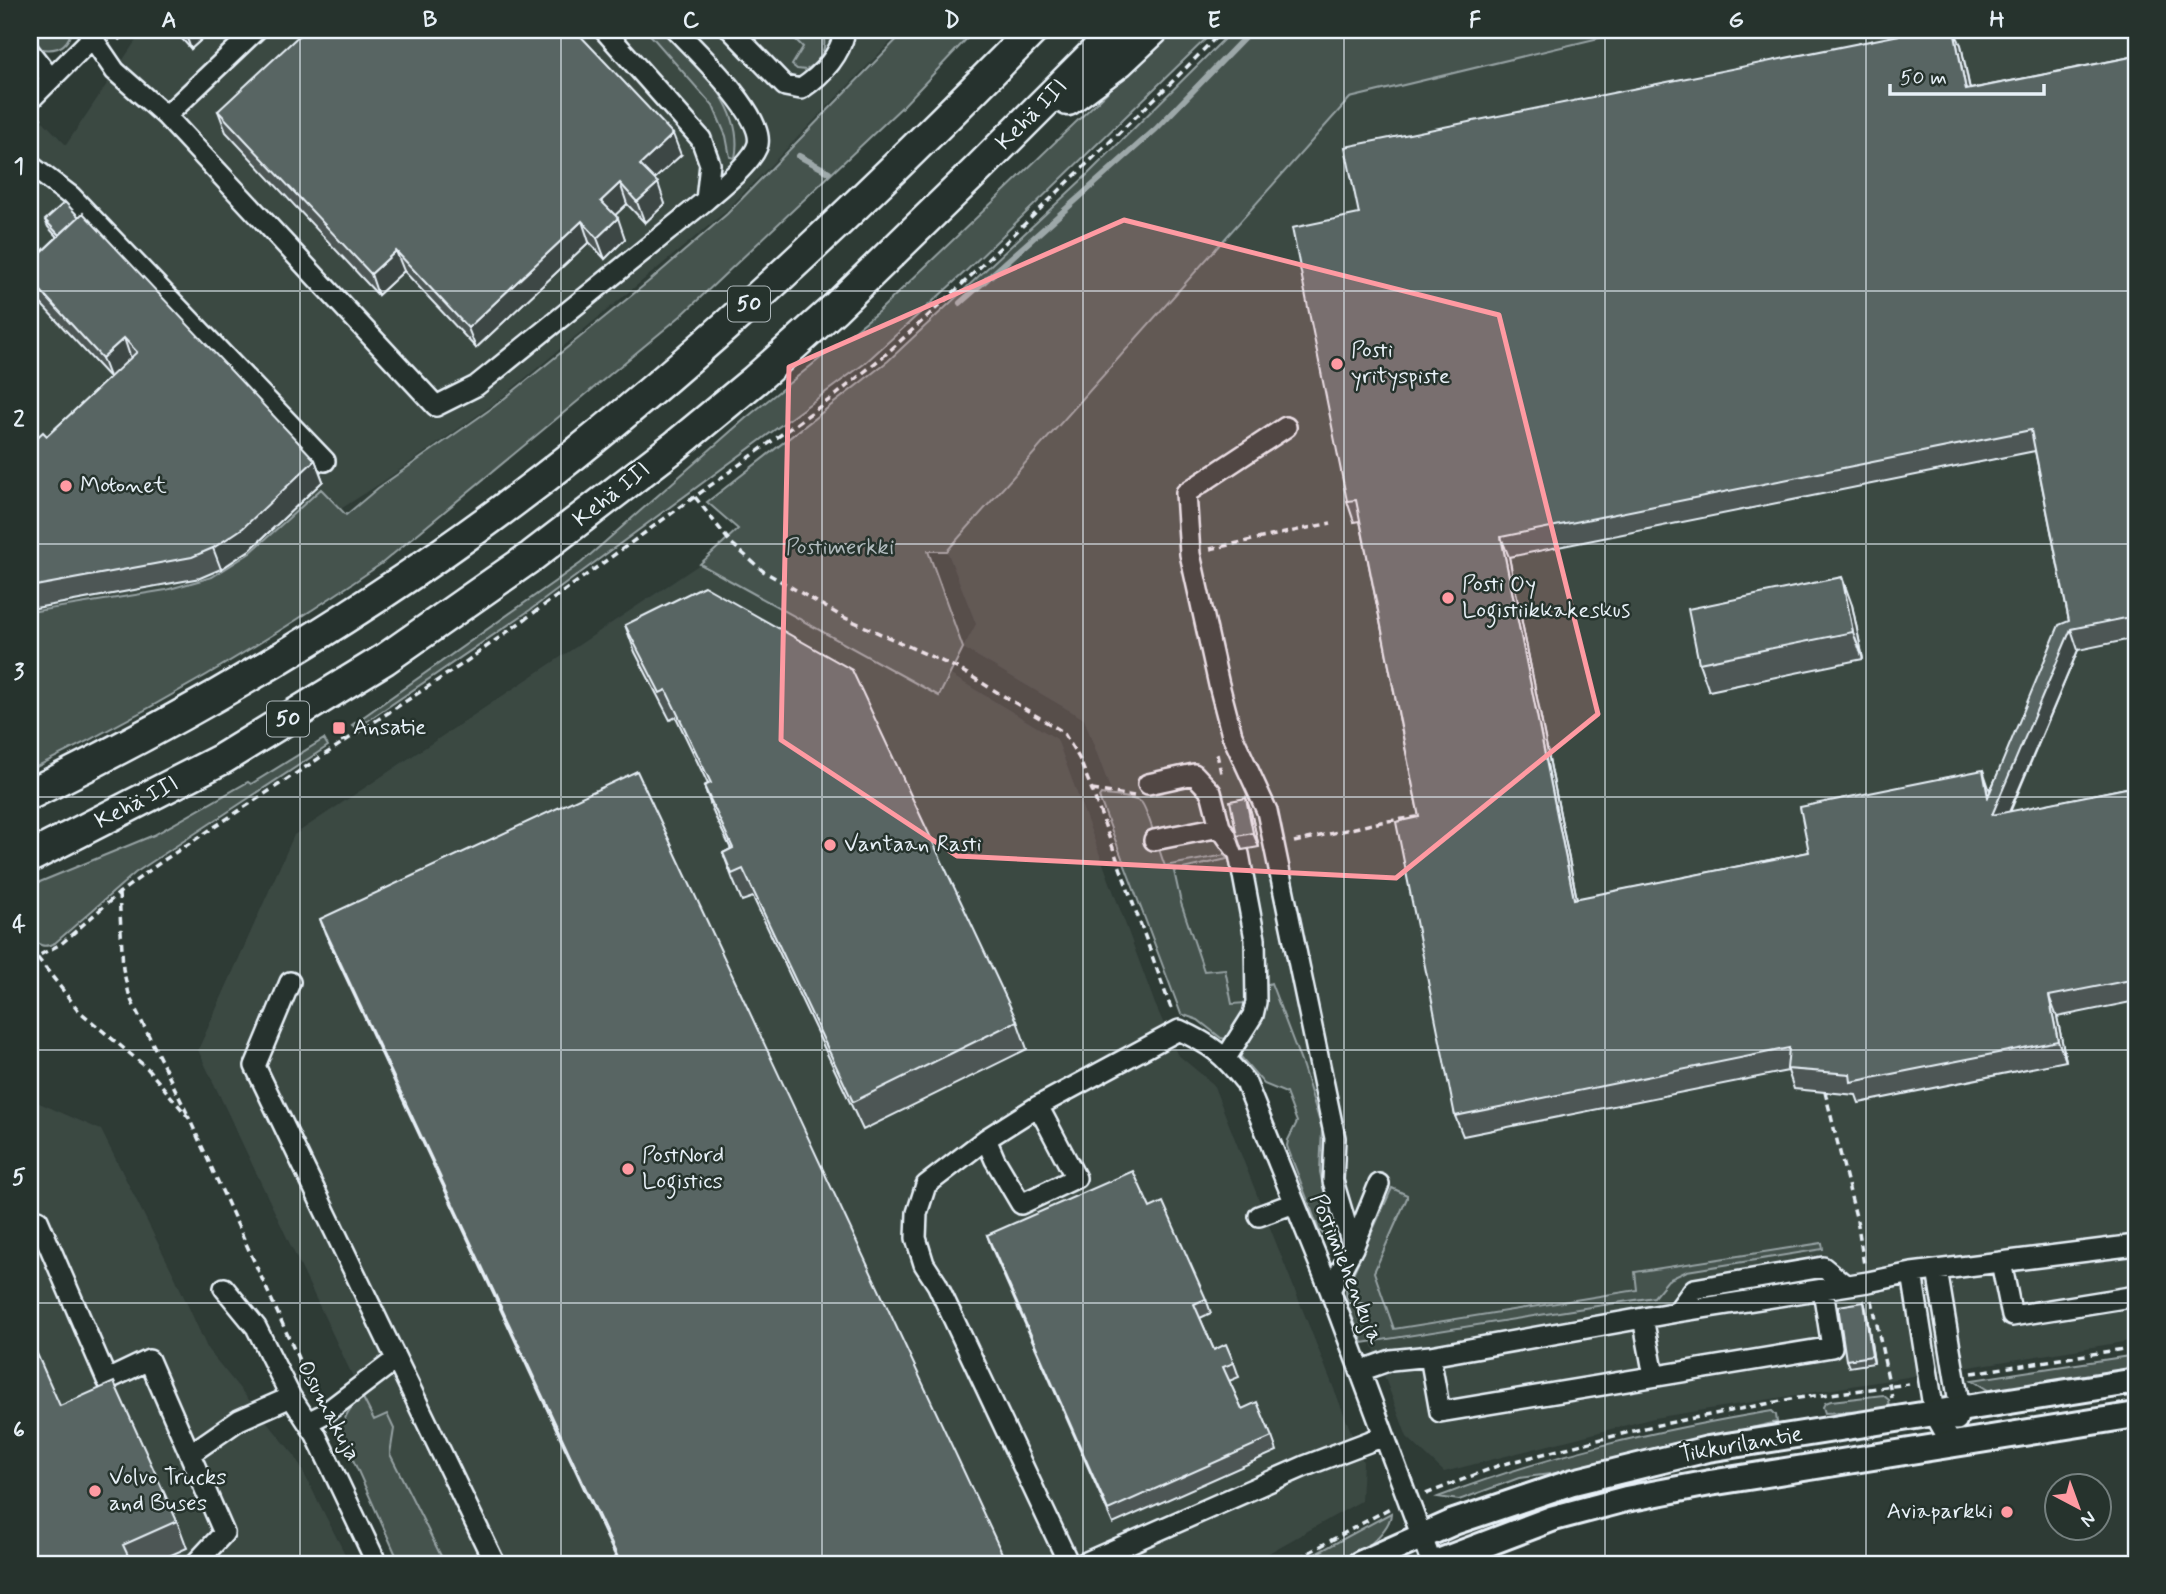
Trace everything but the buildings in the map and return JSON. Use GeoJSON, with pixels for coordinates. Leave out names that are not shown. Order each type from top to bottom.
{"type":"FeatureCollection","features":[{"type":"Feature","properties":{"kind":"highway"},"geometry":{"type":"LineString","coordinates":[[973,91],[1014,30]]}},
{"type":"Feature","properties":{"kind":"highway","name":"50"},"geometry":{"type":"LineString","coordinates":[[30,794],[189,711],[323,632],[510,502],[634,405],[790,268],[973,91],[1032,30]]}},
{"type":"Feature","properties":{"kind":"highway","name":"Kehä III"},"geometry":{"type":"LineString","coordinates":[[30,858],[222,759],[385,659],[532,556],[674,447],[755,380],[979,169],[1116,30]]}},
{"type":"Feature","properties":{"kind":"highway"},"geometry":{"type":"LineString","coordinates":[[979,169],[1118,62],[1153,30]]}},
{"type":"Feature","properties":{"kind":"main road","name":"Tikkurilantie"},"geometry":{"type":"LineString","coordinates":[[1360,1564],[1421,1536],[1573,1482],[1708,1449],[2136,1381]]}},
{"type":"Feature","properties":{"kind":"main road","name":"Tikkurilantie"},"geometry":{"type":"LineString","coordinates":[[1433,1564],[1554,1518],[1626,1499],[1951,1443],[2136,1415]]}},
{"type":"Feature","properties":{"kind":"street"},"geometry":{"type":"LineString","coordinates":[[166,116],[256,30]]}},
{"type":"Feature","properties":{"kind":"street"},"geometry":{"type":"LineString","coordinates":[[604,30],[701,139],[710,164],[706,200]]}},
{"type":"Feature","properties":{"kind":"street"},"geometry":{"type":"LineString","coordinates":[[30,100],[93,32],[115,71],[166,116],[436,406],[476,386],[706,200],[745,164],[758,144],[756,131],[745,107],[676,30]]}},
{"type":"Feature","properties":{"kind":"street"},"geometry":{"type":"LineString","coordinates":[[731,30],[785,86],[801,89],[813,81],[836,55],[845,32],[842,30]]}},
{"type":"Feature","properties":{"kind":"street"},"geometry":{"type":"LineString","coordinates":[[30,52],[51,79]]}},
{"type":"Feature","properties":{"kind":"street"},"geometry":{"type":"LineString","coordinates":[[30,165],[79,205],[325,461]]}},
{"type":"Feature","properties":{"kind":"street"},"geometry":{"type":"LineString","coordinates":[[1286,427],[1186,493],[1190,554],[1232,735],[1268,811],[1335,1138],[1333,1181],[1353,1248]]}},
{"type":"Feature","properties":{"kind":"street"},"geometry":{"type":"LineString","coordinates":[[1148,784],[1194,774],[1211,792],[1220,827],[1239,854],[1255,939],[1255,1002],[1253,1015],[1226,1058]]}},
{"type":"Feature","properties":{"kind":"street"},"geometry":{"type":"LineString","coordinates":[[1154,840],[1220,827]]}},
{"type":"Feature","properties":{"kind":"street"},"geometry":{"type":"LineString","coordinates":[[290,982],[255,1066],[495,1564]]}},
{"type":"Feature","properties":{"kind":"street"},"geometry":{"type":"LineString","coordinates":[[1069,1564],[937,1284],[924,1264],[916,1238],[917,1213],[926,1185],[986,1139],[1038,1105],[1175,1031]]}},
{"type":"Feature","properties":{"kind":"street","name":"Postimiehenkuja"},"geometry":{"type":"LineString","coordinates":[[1175,1031],[1208,1043],[1226,1058],[1252,1094],[1330,1290],[1433,1564]]}},
{"type":"Feature","properties":{"kind":"street"},"geometry":{"type":"LineString","coordinates":[[986,1139],[1021,1204],[1076,1178],[1038,1105]]}},
{"type":"Feature","properties":{"kind":"street"},"geometry":{"type":"LineString","coordinates":[[1330,1290],[1353,1248],[1379,1184]]}},
{"type":"Feature","properties":{"kind":"street"},"geometry":{"type":"LineString","coordinates":[[1259,1216],[1294,1203]]}},
{"type":"Feature","properties":{"kind":"street"},"geometry":{"type":"LineString","coordinates":[[30,1224],[38,1220],[107,1380],[149,1360],[224,1533],[195,1564]]}},
{"type":"Feature","properties":{"kind":"street"},"geometry":{"type":"LineString","coordinates":[[1360,1371],[1391,1360],[1430,1356],[1677,1312],[1823,1290],[1844,1284],[2136,1245]]}},
{"type":"Feature","properties":{"kind":"street"},"geometry":{"type":"LineString","coordinates":[[2001,1262],[2012,1316],[2136,1296]]}},
{"type":"Feature","properties":{"kind":"street"},"geometry":{"type":"LineString","coordinates":[[1677,1312],[1694,1289],[1823,1267],[1844,1284]]}},
{"type":"Feature","properties":{"kind":"street"},"geometry":{"type":"LineString","coordinates":[[1937,1270],[1960,1409],[1951,1443]]}},
{"type":"Feature","properties":{"kind":"street"},"geometry":{"type":"LineString","coordinates":[[1912,1273],[1934,1413],[1951,1443]]}},
{"type":"Feature","properties":{"kind":"street","name":"Osumakuja"},"geometry":{"type":"LineString","coordinates":[[224,1287],[256,1327],[291,1397],[316,1418],[377,1564]]}},
{"type":"Feature","properties":{"kind":"street"},"geometry":{"type":"LineString","coordinates":[[1430,1356],[1440,1412],[1832,1347],[1823,1290]]}},
{"type":"Feature","properties":{"kind":"street"},"geometry":{"type":"LineString","coordinates":[[1643,1318],[1654,1376]]}},
{"type":"Feature","properties":{"kind":"street"},"geometry":{"type":"LineString","coordinates":[[316,1418],[395,1360]]}},
{"type":"Feature","properties":{"kind":"street"},"geometry":{"type":"LineString","coordinates":[[190,1454],[239,1420],[291,1397]]}},
{"type":"Feature","properties":{"kind":"street"},"geometry":{"type":"LineString","coordinates":[[1082,1564],[1305,1466],[1384,1436]]}},
{"type":"Feature","properties":{"kind":"path"},"geometry":{"type":"LineString","coordinates":[[30,960],[61,944],[119,893],[161,862],[464,663],[836,395],[953,293],[1223,30]]}},
{"type":"Feature","properties":{"kind":"path"},"geometry":{"type":"LineString","coordinates":[[695,497],[731,542],[763,571],[841,617],[959,669],[1063,732],[1079,758],[1092,790],[1175,1031]]}},
{"type":"Feature","properties":{"kind":"path"},"geometry":{"type":"LineString","coordinates":[[339,728],[343,743]]}},
{"type":"Feature","properties":{"kind":"path"},"geometry":{"type":"LineString","coordinates":[[1092,790],[1138,796],[1148,784]]}},
{"type":"Feature","properties":{"kind":"path"},"geometry":{"type":"LineString","coordinates":[[1290,843],[1381,822],[1422,817]]}},
{"type":"Feature","properties":{"kind":"path"},"geometry":{"type":"LineString","coordinates":[[119,893],[124,969],[130,998],[189,1118],[316,1418]]}},
{"type":"Feature","properties":{"kind":"path"},"geometry":{"type":"LineString","coordinates":[[30,948],[79,1011],[147,1068],[189,1118]]}},
{"type":"Feature","properties":{"kind":"path"},"geometry":{"type":"LineString","coordinates":[[1825,1092],[1860,1242]]}},
{"type":"Feature","properties":{"kind":"highlighted area"},"geometry":{"type":"Polygon","coordinates":[[[1124,220],[1499,315],[1598,714],[1396,878],[957,856],[781,740],[789,367],[1124,220]]]}},
{"type":"Feature","properties":{"kind":"shaded area"},"geometry":{"type":"Polygon","coordinates":[[[143,30],[902,30],[724,213],[494,404],[381,483],[215,590],[30,678],[30,140],[43,121],[66,145],[143,30]]]}},
{"type":"Feature","properties":{"kind":"shaded area"},"geometry":{"type":"Polygon","coordinates":[[[1632,30],[2136,30],[2136,1340],[1654,1418],[1444,1472],[1407,1437],[1297,1143],[1310,1131],[1293,1087],[1273,1083],[1186,992],[1084,719],[963,648],[976,624],[947,551],[1350,98],[1632,30]]]}},
{"type":"Feature","properties":{"kind":"shaded area"},"geometry":{"type":"Polygon","coordinates":[[[700,564],[939,696],[951,675],[1057,739],[1155,1004],[1177,1054],[1213,1084],[1363,1462],[1361,1501],[1249,1564],[445,1564],[198,1050],[294,835],[700,564]]]}},
{"type":"Feature","properties":{"kind":"shaded area"},"geometry":{"type":"Polygon","coordinates":[[[30,1099],[101,1130],[174,1275],[208,1350],[295,1456],[350,1564],[30,1564],[30,1099]]]}},
{"type":"Feature","properties":{"kind":"green space"},"geometry":{"type":"Polygon","coordinates":[[[30,30],[71,31],[64,44],[57,48],[42,49],[30,34],[30,30]]]}},
{"type":"Feature","properties":{"kind":"green space"},"geometry":{"type":"Polygon","coordinates":[[[646,30],[663,30],[715,87],[733,121],[735,158],[730,157],[726,136],[713,106],[646,30]]]}},
{"type":"Feature","properties":{"kind":"green space"},"geometry":{"type":"Polygon","coordinates":[[[786,30],[819,30],[823,35],[823,52],[806,70],[792,65],[803,47],[786,30]]]}},
{"type":"Feature","properties":{"kind":"green space"},"geometry":{"type":"Polygon","coordinates":[[[906,30],[975,30],[903,106],[683,314],[381,564],[209,673],[30,770],[30,612],[166,590],[212,577],[250,553],[321,489],[346,515],[378,488],[495,406],[653,278],[727,214],[906,30]]]}},
{"type":"Feature","properties":{"kind":"green space"},"geometry":{"type":"Polygon","coordinates":[[[1172,30],[1215,30],[965,272],[864,364],[530,610],[357,728],[352,725],[581,563],[746,418],[879,311],[1172,30]]]}},
{"type":"Feature","properties":{"kind":"green space","name":"Postimerkki"},"geometry":{"type":"Polygon","coordinates":[[[1233,30],[1632,30],[1350,98],[947,551],[928,551],[963,648],[939,696],[700,564],[738,529],[707,502],[888,361],[1087,175],[1233,30]]]}},
{"type":"Feature","properties":{"kind":"green space"},"geometry":{"type":"Polygon","coordinates":[[[324,739],[328,746],[135,873],[55,943],[41,945],[30,936],[30,886],[154,835],[248,782],[251,784],[324,739]]]}},
{"type":"Feature","properties":{"kind":"green space"},"geometry":{"type":"Polygon","coordinates":[[[1101,794],[1132,799],[1144,805],[1165,866],[1225,855],[1227,859],[1174,871],[1181,903],[1204,971],[1225,969],[1232,1004],[1246,1003],[1241,1020],[1226,1039],[1198,1020],[1181,1014],[1099,797],[1101,794]]]}},
{"type":"Feature","properties":{"kind":"green space"},"geometry":{"type":"Polygon","coordinates":[[[1271,983],[1303,1067],[1322,1129],[1320,1172],[1334,1237],[1324,1235],[1319,1230],[1287,1146],[1297,1122],[1286,1093],[1264,1084],[1239,1052],[1259,1021],[1265,1004],[1266,985],[1271,983]]]}},
{"type":"Feature","properties":{"kind":"green space"},"geometry":{"type":"Polygon","coordinates":[[[1392,1188],[1407,1195],[1407,1198],[1374,1272],[1394,1329],[1637,1290],[1635,1272],[1822,1243],[1823,1249],[1687,1271],[1668,1280],[1654,1297],[1363,1343],[1347,1304],[1346,1289],[1392,1188]]]}},
{"type":"Feature","properties":{"kind":"green space"},"geometry":{"type":"Polygon","coordinates":[[[2136,1355],[2136,1371],[1991,1392],[1972,1380],[2136,1355]]]}},
{"type":"Feature","properties":{"kind":"green space"},"geometry":{"type":"Polygon","coordinates":[[[1883,1395],[1889,1400],[1890,1410],[1825,1413],[1823,1407],[1831,1401],[1883,1395]]]}},
{"type":"Feature","properties":{"kind":"green space"},"geometry":{"type":"Polygon","coordinates":[[[363,1398],[374,1420],[387,1414],[394,1429],[390,1454],[445,1564],[400,1564],[340,1431],[351,1408],[363,1398]]]}},
{"type":"Feature","properties":{"kind":"green space"},"geometry":{"type":"Polygon","coordinates":[[[1772,1411],[1777,1422],[1558,1473],[1519,1478],[1459,1500],[1438,1497],[1561,1456],[1603,1445],[1772,1411]]]}},
{"type":"Feature","properties":{"kind":"green space"},"geometry":{"type":"Polygon","coordinates":[[[1391,1513],[1385,1528],[1378,1536],[1344,1562],[1332,1565],[1297,1564],[1391,1513]]]}},
{"type":"Feature","properties":{"kind":"waterway"},"geometry":{"type":"LineString","coordinates":[[960,303],[1156,129],[1252,30]]}},
{"type":"Feature","properties":{"kind":"waterway"},"geometry":{"type":"LineString","coordinates":[[799,156],[829,172]]}},
{"type":"Feature","properties":{"kind":"place","name":"Posti yrityspiste"},"geometry":{"type":"Point","coordinates":[1337,364]}},
{"type":"Feature","properties":{"kind":"place","name":"Motonet"},"geometry":{"type":"Point","coordinates":[66,486]}},
{"type":"Feature","properties":{"kind":"place","name":"Posti Oy Logistiikkakeskus"},"geometry":{"type":"Point","coordinates":[1448,598]}},
{"type":"Feature","properties":{"kind":"place","name":"Ansatie"},"geometry":{"type":"Point","coordinates":[339,728]}},
{"type":"Feature","properties":{"kind":"place","name":"Vantaan Rasti"},"geometry":{"type":"Point","coordinates":[830,845]}},
{"type":"Feature","properties":{"kind":"place","name":"PostNord Logistics"},"geometry":{"type":"Point","coordinates":[628,1169]}},
{"type":"Feature","properties":{"kind":"place","name":"Volvo Trucks and Buses"},"geometry":{"type":"Point","coordinates":[95,1491]}},
{"type":"Feature","properties":{"kind":"place","name":"Aviaparkki"},"geometry":{"type":"Point","coordinates":[2007,1512]}}]}
